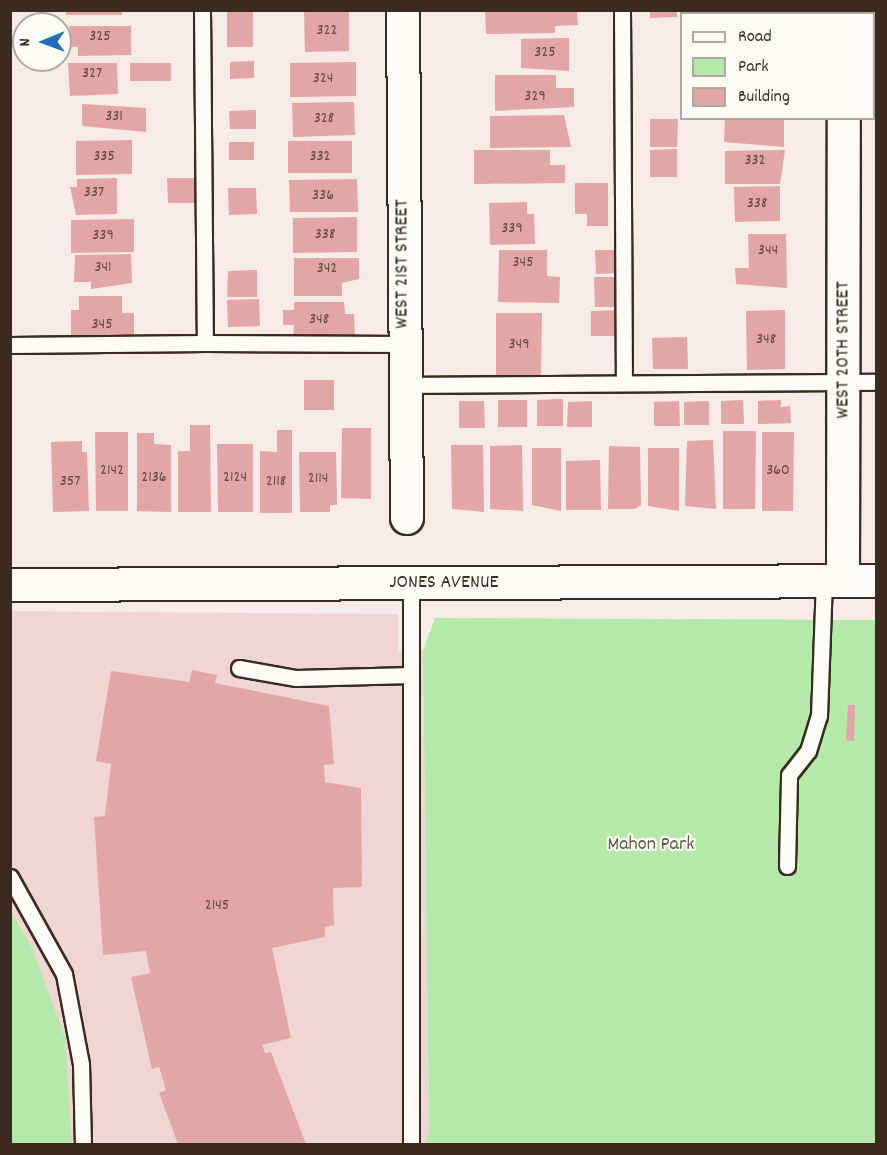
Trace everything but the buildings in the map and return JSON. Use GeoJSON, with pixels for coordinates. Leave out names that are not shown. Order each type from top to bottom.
{"type":"FeatureCollection","features":[{"type":"Feature","properties":{"kind":"street","name":"WEST 21ST STREET"},"geometry":{"type":"LineString","coordinates":[[403,10],[407,518]]}},
{"type":"Feature","properties":{"kind":"street","name":"WEST 20TH STREET"},"geometry":{"type":"LineString","coordinates":[[833,582],[844,381],[844,120]]}},
{"type":"Feature","properties":{"kind":"street","name":"JONES AVENUE"},"geometry":{"type":"LineString","coordinates":[[10,585],[876,581]]}},
{"type":"Feature","properties":{"kind":"lane"},"geometry":{"type":"LineString","coordinates":[[202,10],[205,343]]}},
{"type":"Feature","properties":{"kind":"lane"},"geometry":{"type":"LineString","coordinates":[[622,10],[624,383]]}},
{"type":"Feature","properties":{"kind":"lane"},"geometry":{"type":"LineString","coordinates":[[10,345],[404,344]]}},
{"type":"Feature","properties":{"kind":"lane"},"geometry":{"type":"LineString","coordinates":[[405,385],[876,382]]}},
{"type":"Feature","properties":{"kind":"lane"},"geometry":{"type":"LineString","coordinates":[[787,866],[789,775],[808,751],[820,706],[833,582]]}},
{"type":"Feature","properties":{"kind":"lane"},"geometry":{"type":"LineString","coordinates":[[411,583],[411,1144]]}},
{"type":"Feature","properties":{"kind":"lane"},"geometry":{"type":"LineString","coordinates":[[239,668],[296,678],[411,675]]}},
{"type":"Feature","properties":{"kind":"lane"},"geometry":{"type":"LineString","coordinates":[[10,877],[64,974],[81,1064],[83,1144]]}},
{"type":"Feature","properties":{"kind":"shaded area"},"geometry":{"type":"Polygon","coordinates":[[[11,611],[398,614],[398,652],[423,651],[429,1133],[425,1144],[11,1144],[11,611]]]}},
{"type":"Feature","properties":{"kind":"green space","name":"Mahon Park"},"geometry":{"type":"Polygon","coordinates":[[[435,618],[876,620],[876,1144],[425,1144],[429,1133],[423,651],[435,618]]]}},
{"type":"Feature","properties":{"kind":"green space"},"geometry":{"type":"Polygon","coordinates":[[[10,910],[32,948],[65,1037],[72,1144],[11,1144],[10,910]]]}}]}
